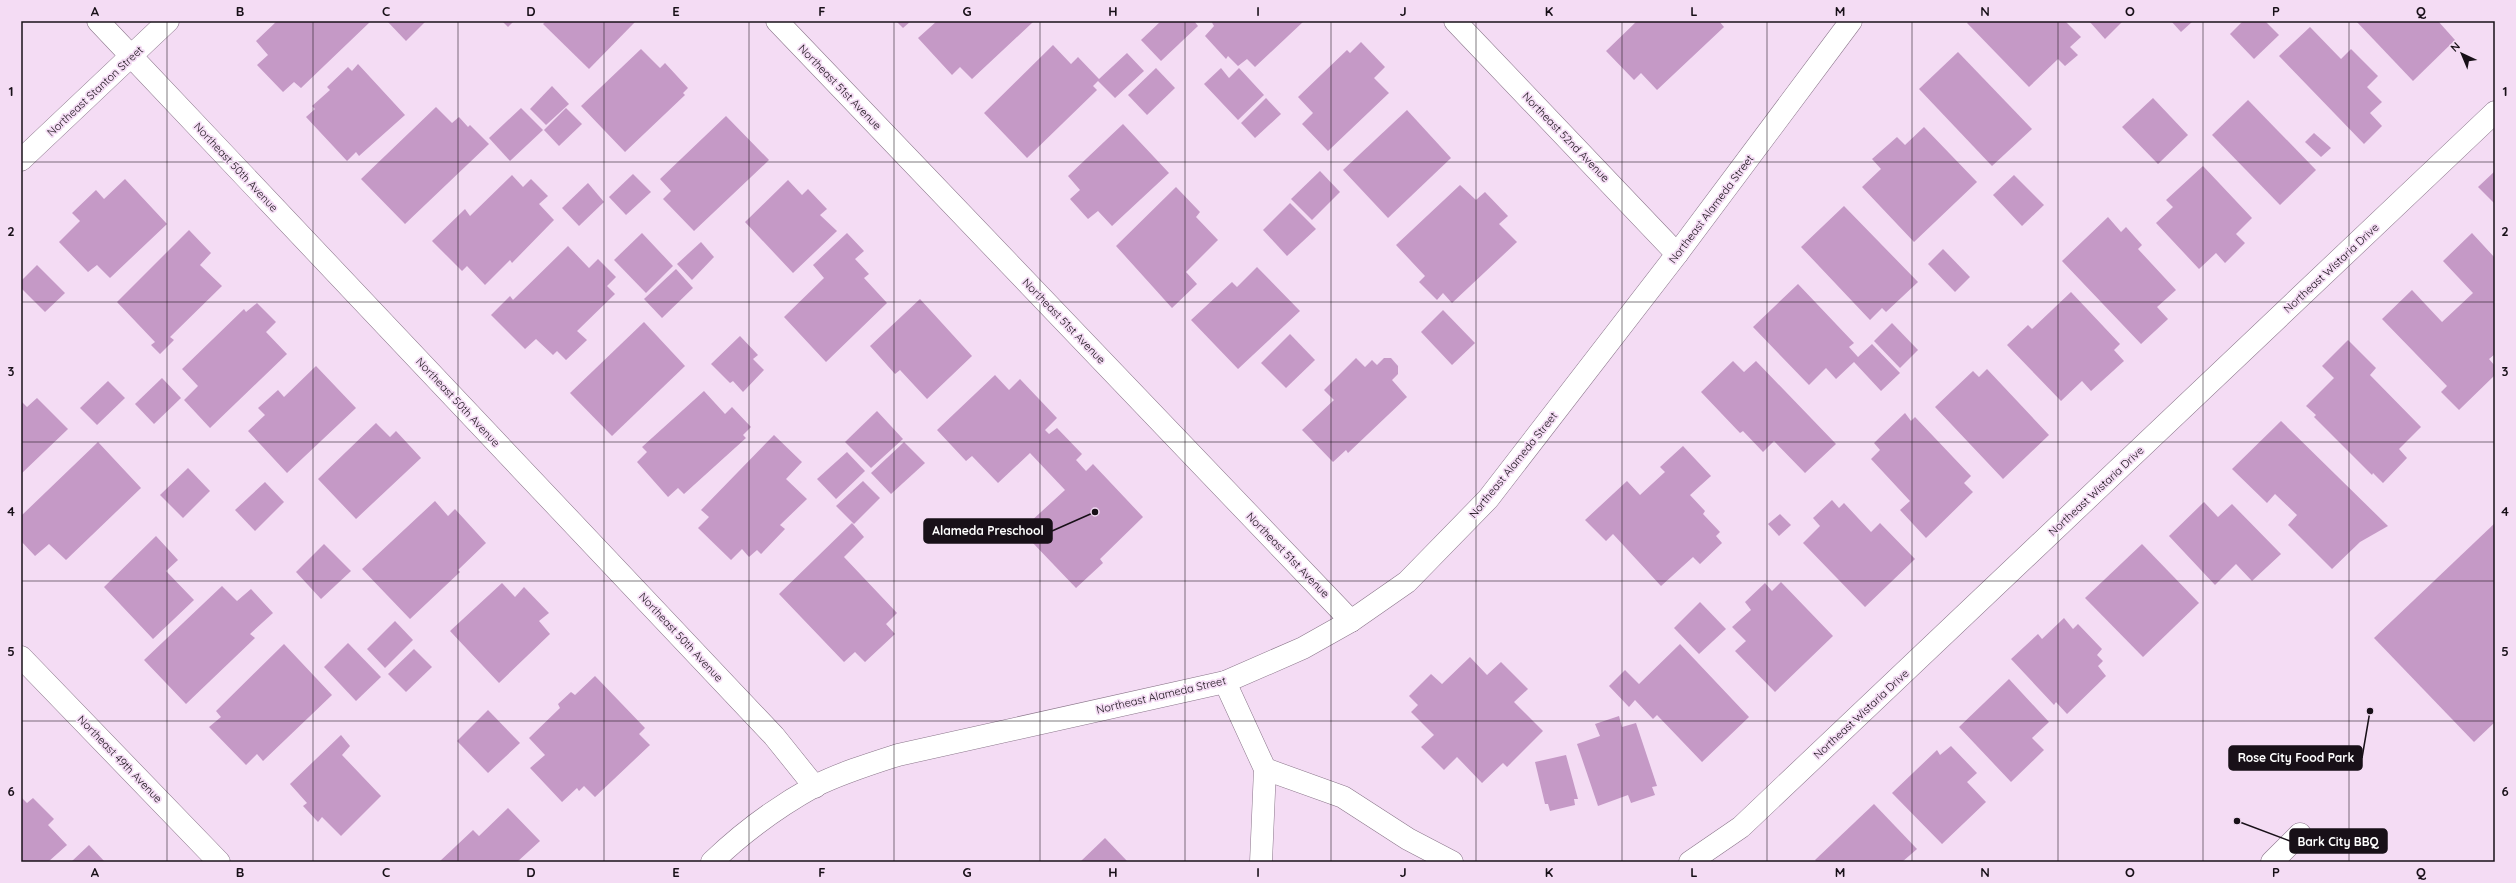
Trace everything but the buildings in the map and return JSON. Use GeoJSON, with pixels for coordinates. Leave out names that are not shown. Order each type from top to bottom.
{"type":"FeatureCollection","features":[{"type":"Feature","properties":{"kind":"street","name":"Northeast 50th Avenue"},"geometry":{"type":"LineString","coordinates":[[98,21],[769,730],[815,787]]}},
{"type":"Feature","properties":{"kind":"street","name":"Northeast Stanton Street"},"geometry":{"type":"LineString","coordinates":[[21,160],[168,21]]}},
{"type":"Feature","properties":{"kind":"street","name":"Northeast 51st Avenue"},"geometry":{"type":"LineString","coordinates":[[777,21],[1352,621]]}},
{"type":"Feature","properties":{"kind":"street","name":"Northeast 52nd Avenue"},"geometry":{"type":"LineString","coordinates":[[1455,21],[1677,254]]}},
{"type":"Feature","properties":{"kind":"street","name":"Northeast Alameda Street"},"geometry":{"type":"LineString","coordinates":[[712,862],[761,821],[815,787],[852,770],[898,755],[1225,682],[1303,648],[1352,621],[1407,582],[1488,499],[1677,254],[1851,21]]}},
{"type":"Feature","properties":{"kind":"street","name":"Northeast Wistaria Drive"},"geometry":{"type":"LineString","coordinates":[[1690,862],[1741,827],[2495,112]]}},
{"type":"Feature","properties":{"kind":"street","name":"Northeast 49th Avenue"},"geometry":{"type":"LineString","coordinates":[[21,657],[219,862]]}},
{"type":"Feature","properties":{"kind":"street"},"geometry":{"type":"LineString","coordinates":[[1225,682],[1265,769],[1261,862]]}},
{"type":"Feature","properties":{"kind":"street"},"geometry":{"type":"LineString","coordinates":[[1265,769],[1343,797],[1414,842],[1452,862]]}},
{"type":"Feature","properties":{"kind":"street"},"geometry":{"type":"LineString","coordinates":[[2272,862],[2300,834]]}},
{"type":"Feature","properties":{"kind":"place","name":"Alameda Preschool"},"geometry":{"type":"Point","coordinates":[1095,512]}},
{"type":"Feature","properties":{"kind":"place","name":"Rose City Food Park"},"geometry":{"type":"Point","coordinates":[2370,711]}},
{"type":"Feature","properties":{"kind":"place","name":"Bark City BBQ"},"geometry":{"type":"Point","coordinates":[2237,821]}}]}
